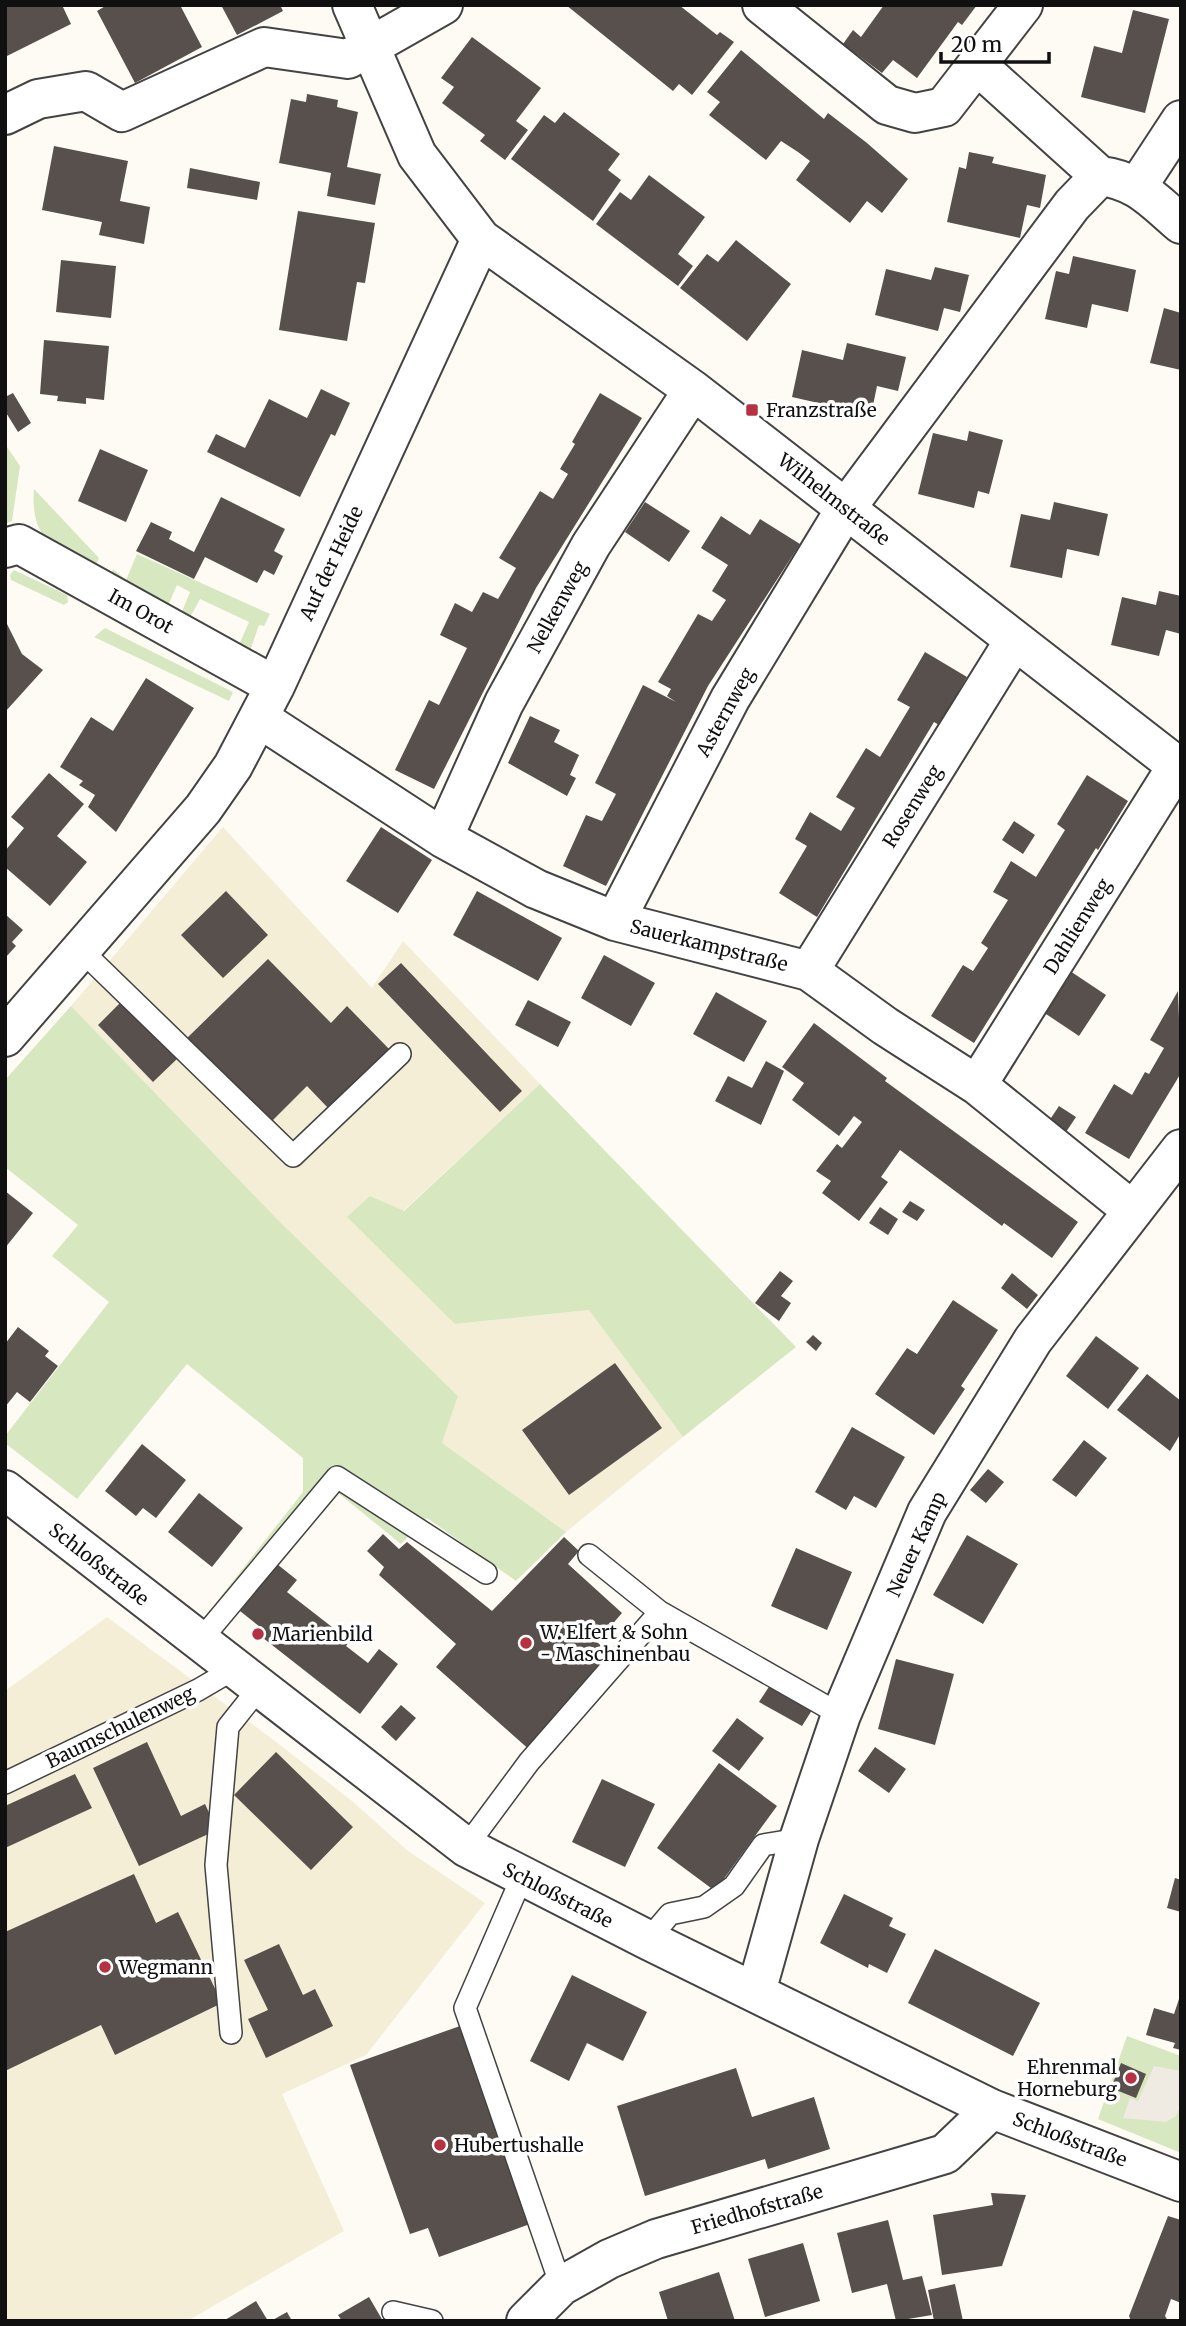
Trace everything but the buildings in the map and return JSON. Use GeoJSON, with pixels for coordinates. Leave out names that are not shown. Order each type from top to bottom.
{"type":"FeatureCollection","features":[{"type":"Feature","properties":{"kind":"street"},"geometry":{"type":"LineString","coordinates":[[352,5],[417,155],[481,240]]}},
{"type":"Feature","properties":{"kind":"street"},"geometry":{"type":"LineString","coordinates":[[5,115],[38,99],[86,91],[122,112],[264,47],[348,59],[443,5]]}},
{"type":"Feature","properties":{"kind":"street"},"geometry":{"type":"LineString","coordinates":[[762,5],[887,105],[915,113],[944,107],[1023,5]]}},
{"type":"Feature","properties":{"kind":"street"},"geometry":{"type":"LineString","coordinates":[[977,65],[1100,176],[1121,178],[1137,187],[1181,225]]}},
{"type":"Feature","properties":{"kind":"street"},"geometry":{"type":"LineString","coordinates":[[1137,187],[1181,120]]}},
{"type":"Feature","properties":{"kind":"street"},"geometry":{"type":"LineString","coordinates":[[846,508],[1072,205],[1100,176]]}},
{"type":"Feature","properties":{"kind":"street","name":"Wilhelmstraße"},"geometry":{"type":"LineString","coordinates":[[481,240],[693,390],[1179,767]]}},
{"type":"Feature","properties":{"kind":"street","name":"Auf der Heide"},"geometry":{"type":"LineString","coordinates":[[5,1037],[203,809],[233,766],[267,702],[481,240]]}},
{"type":"Feature","properties":{"kind":"street","name":"Nelkenweg"},"geometry":{"type":"LineString","coordinates":[[443,838],[504,702],[591,545],[693,390]]}},
{"type":"Feature","properties":{"kind":"street","name":"Asternweg"},"geometry":{"type":"LineString","coordinates":[[615,921],[730,699],[846,508]]}},
{"type":"Feature","properties":{"kind":"street","name":"Im Orot"},"geometry":{"type":"LineString","coordinates":[[5,548],[19,544],[267,702]]}},
{"type":"Feature","properties":{"kind":"street","name":"Rosenweg"},"geometry":{"type":"LineString","coordinates":[[809,971],[1014,641]]}},
{"type":"Feature","properties":{"kind":"street","name":"Sauerkampstraße"},"geometry":{"type":"LineString","coordinates":[[267,702],[443,838],[536,889],[615,921],[809,971],[885,1026],[976,1085],[1133,1211]]}},
{"type":"Feature","properties":{"kind":"street","name":"Dahlienweg"},"geometry":{"type":"LineString","coordinates":[[976,1085],[1179,767]]}},
{"type":"Feature","properties":{"kind":"street","name":"Neuer Kamp"},"geometry":{"type":"LineString","coordinates":[[756,1992],[799,1839],[841,1715],[927,1512],[1033,1340],[1181,1149]]}},
{"type":"Feature","properties":{"kind":"street","name":"Schloßstraße"},"geometry":{"type":"LineString","coordinates":[[5,1490],[466,1847],[992,2109],[1181,2182]]}},
{"type":"Feature","properties":{"kind":"street","name":"Friedhofstraße"},"geometry":{"type":"LineString","coordinates":[[526,2321],[561,2286],[609,2259],[656,2239],[945,2154],[992,2109]]}},
{"type":"Feature","properties":{"kind":"lane"},"geometry":{"type":"LineString","coordinates":[[81,950],[293,1156],[401,1054]]}},
{"type":"Feature","properties":{"kind":"lane"},"geometry":{"type":"LineString","coordinates":[[199,1642],[337,1477],[486,1573]]}},
{"type":"Feature","properties":{"kind":"lane"},"geometry":{"type":"LineString","coordinates":[[589,1555],[660,1612],[841,1715]]}},
{"type":"Feature","properties":{"kind":"lane"},"geometry":{"type":"LineString","coordinates":[[466,1847],[529,1762],[660,1612]]}},
{"type":"Feature","properties":{"kind":"lane"},"geometry":{"type":"LineString","coordinates":[[231,2033],[217,1851],[228,1727],[247,1679]]}},
{"type":"Feature","properties":{"kind":"lane","name":"Baumschulenweg"},"geometry":{"type":"LineString","coordinates":[[5,1783],[198,1690],[247,1679]]}},
{"type":"Feature","properties":{"kind":"lane"},"geometry":{"type":"LineString","coordinates":[[648,1940],[670,1914],[704,1907],[734,1885],[764,1845],[799,1839]]}},
{"type":"Feature","properties":{"kind":"lane"},"geometry":{"type":"LineString","coordinates":[[522,1877],[465,2008],[561,2286]]}},
{"type":"Feature","properties":{"kind":"lane"},"geometry":{"type":"LineString","coordinates":[[393,2312],[432,2321]]}},
{"type":"Feature","properties":{"kind":"shaded area"},"geometry":{"type":"Polygon","coordinates":[[[223,827],[372,988],[403,941],[540,1084],[403,1211],[370,1196],[455,1324],[589,1310],[683,1437],[566,1532],[442,1443],[458,1396],[279,1221],[71,1006],[223,827]]]}},
{"type":"Feature","properties":{"kind":"shaded area"},"geometry":{"type":"Polygon","coordinates":[[[107,1617],[271,1738],[352,1801],[408,1851],[485,1903],[366,2055],[282,2094],[344,2231],[187,2321],[5,2321],[5,1691],[107,1617]]]}},
{"type":"Feature","properties":{"kind":"shaded area","name":"Ehrenmal Horneburg"},"geometry":{"type":"Polygon","coordinates":[[[1154,2066],[1181,2071],[1181,2105],[1176,2116],[1166,2122],[1123,2118],[1130,2098],[1138,2101],[1154,2066]]]}},
{"type":"Feature","properties":{"kind":"green space"},"geometry":{"type":"Polygon","coordinates":[[[5,444],[20,466],[12,521],[5,524],[5,444]]]}},
{"type":"Feature","properties":{"kind":"green space"},"geometry":{"type":"Polygon","coordinates":[[[34,489],[99,558],[92,573],[47,541],[36,520],[34,489]]]}},
{"type":"Feature","properties":{"kind":"green space"},"geometry":{"type":"Polygon","coordinates":[[[137,554],[270,614],[264,626],[259,625],[250,651],[239,645],[249,622],[200,599],[187,623],[179,619],[190,592],[177,585],[166,610],[108,582],[113,569],[126,580],[137,554]]]}},
{"type":"Feature","properties":{"kind":"green space"},"geometry":{"type":"Polygon","coordinates":[[[14,570],[67,595],[68,602],[64,605],[11,580],[10,575],[14,570]]]}},
{"type":"Feature","properties":{"kind":"green space"},"geometry":{"type":"Polygon","coordinates":[[[105,628],[233,692],[229,701],[94,637],[105,628]]]}},
{"type":"Feature","properties":{"kind":"green space"},"geometry":{"type":"Polygon","coordinates":[[[71,1006],[279,1221],[458,1396],[442,1443],[566,1532],[516,1581],[427,1518],[401,1544],[337,1492],[233,1618],[215,1604],[303,1492],[303,1458],[187,1364],[77,1499],[5,1443],[5,1436],[109,1302],[52,1256],[78,1225],[5,1167],[5,1080],[71,1006]]]}},
{"type":"Feature","properties":{"kind":"green space"},"geometry":{"type":"Polygon","coordinates":[[[540,1084],[796,1347],[683,1437],[589,1310],[455,1324],[347,1217],[370,1196],[404,1211],[540,1084]]]}},
{"type":"Feature","properties":{"kind":"green space"},"geometry":{"type":"Polygon","coordinates":[[[1127,2036],[1181,2056],[1181,2153],[1098,2119],[1127,2036]]]}},
{"type":"Feature","properties":{"kind":"place","name":"Franzstraße"},"geometry":{"type":"Point","coordinates":[752,410]}},
{"type":"Feature","properties":{"kind":"place","name":"Marienbild"},"geometry":{"type":"Point","coordinates":[258,1634]}},
{"type":"Feature","properties":{"kind":"place","name":"W. Elfert & Sohn - Maschinenbau"},"geometry":{"type":"Point","coordinates":[526,1643]}},
{"type":"Feature","properties":{"kind":"place","name":"Wegmann"},"geometry":{"type":"Point","coordinates":[105,1967]}},
{"type":"Feature","properties":{"kind":"place","name":"Ehrenmal Horneburg"},"geometry":{"type":"Point","coordinates":[1131,2078]}},
{"type":"Feature","properties":{"kind":"place","name":"Hubertushalle"},"geometry":{"type":"Point","coordinates":[440,2145]}}]}
